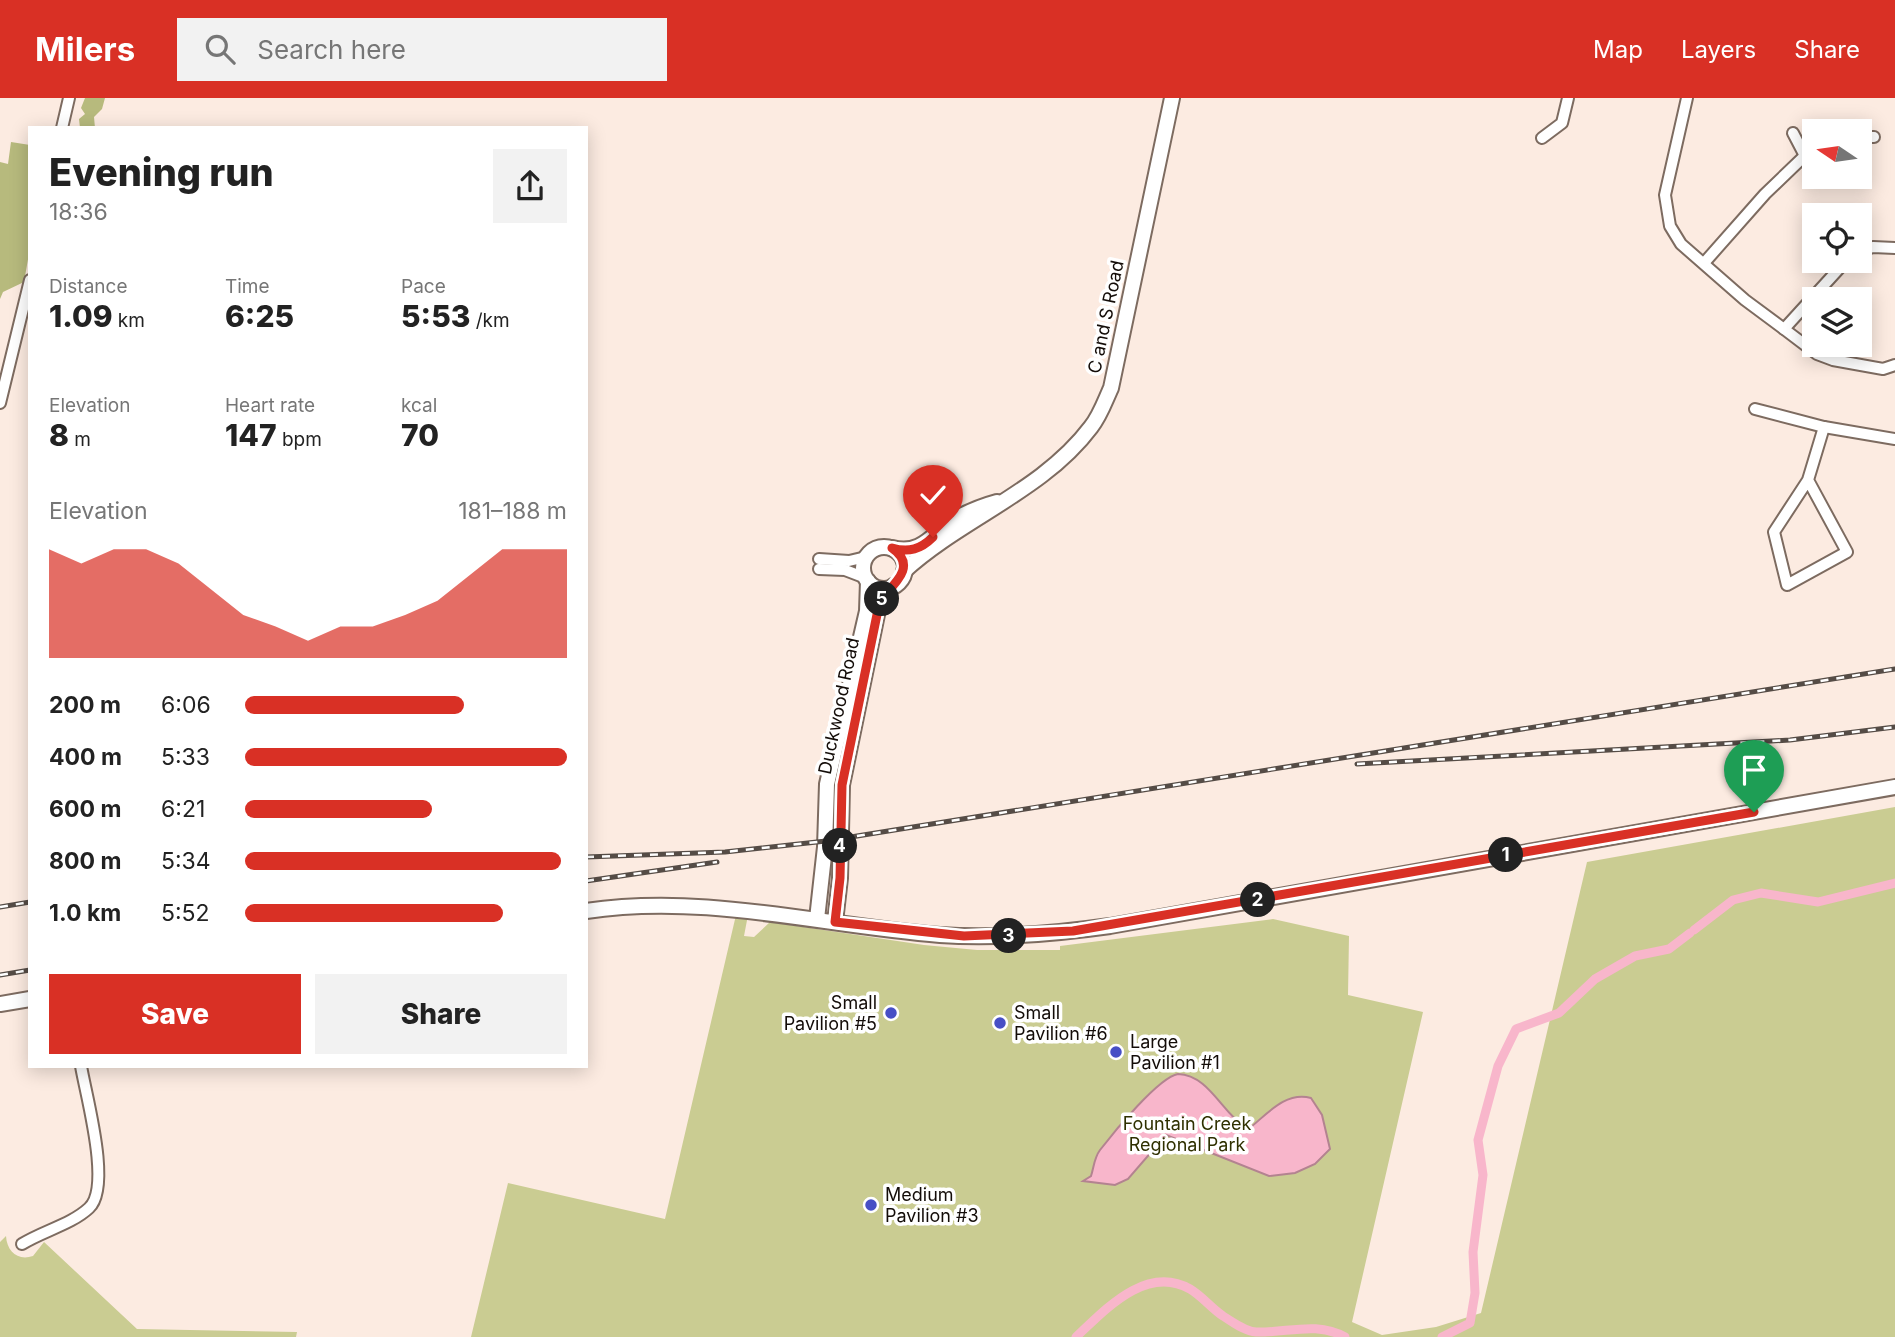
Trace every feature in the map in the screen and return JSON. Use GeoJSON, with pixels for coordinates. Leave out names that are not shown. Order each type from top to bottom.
{"type":"FeatureCollection","features":[{"type":"Feature","properties":{"kind":"main road","name":"C and S Road"},"geometry":{"type":"LineString","coordinates":[[904,571],[923,554],[990,513],[1002,501],[1073,449],[1093,424],[1111,388],[1172,98]]}},
{"type":"Feature","properties":{"kind":"main road","name":"C and S Road"},"geometry":{"type":"LineString","coordinates":[[892,548],[902,551],[919,548],[954,520],[1002,501]]}},
{"type":"Feature","properties":{"kind":"main road"},"geometry":{"type":"LineString","coordinates":[[879,547],[892,548],[902,558],[904,571],[893,586],[879,588],[867,580],[863,568],[866,557],[879,547]]}},
{"type":"Feature","properties":{"kind":"main road","name":"Duckwood Road"},"geometry":{"type":"LineString","coordinates":[[817,919],[825,847],[827,784],[867,611],[867,580]]}},
{"type":"Feature","properties":{"kind":"main road","name":"Duckwood Road"},"geometry":{"type":"LineString","coordinates":[[835,922],[840,878],[842,785],[880,600],[893,586]]}},
{"type":"Feature","properties":{"kind":"main road"},"geometry":{"type":"LineString","coordinates":[[588,911],[686,906],[744,909],[964,936],[1073,931],[1895,787]]}},
{"type":"Feature","properties":{"kind":"main road"},"geometry":{"type":"LineString","coordinates":[[0,1004],[28,999]]}},
{"type":"Feature","properties":{"kind":"street"},"geometry":{"type":"LineString","coordinates":[[62,126],[69,98]]}},
{"type":"Feature","properties":{"kind":"street"},"geometry":{"type":"LineString","coordinates":[[1542,138],[1562,123],[1567,98]]}},
{"type":"Feature","properties":{"kind":"street"},"geometry":{"type":"LineString","coordinates":[[1687,98],[1665,195],[1665,211],[1674,235],[1704,263],[1817,354],[1833,360],[1883,369],[1895,365]]}},
{"type":"Feature","properties":{"kind":"street"},"geometry":{"type":"LineString","coordinates":[[1793,133],[1802,150]]}},
{"type":"Feature","properties":{"kind":"street"},"geometry":{"type":"LineString","coordinates":[[1704,263],[1802,156]]}},
{"type":"Feature","properties":{"kind":"street"},"geometry":{"type":"LineString","coordinates":[[1872,247],[1895,248]]}},
{"type":"Feature","properties":{"kind":"street"},"geometry":{"type":"LineString","coordinates":[[1784,329],[1835,273]]}},
{"type":"Feature","properties":{"kind":"street"},"geometry":{"type":"LineString","coordinates":[[0,403],[26,311]]}},
{"type":"Feature","properties":{"kind":"street"},"geometry":{"type":"LineString","coordinates":[[1755,409],[1824,427],[1895,439]]}},
{"type":"Feature","properties":{"kind":"street"},"geometry":{"type":"LineString","coordinates":[[1808,480],[1847,552],[1787,585],[1774,532],[1808,480],[1824,427]]}},
{"type":"Feature","properties":{"kind":"street"},"geometry":{"type":"LineString","coordinates":[[866,557],[819,564],[845,570],[867,580]]}},
{"type":"Feature","properties":{"kind":"street"},"geometry":{"type":"LineString","coordinates":[[22,1244],[87,1210],[97,1197],[99,1172],[81,1068]]}},
{"type":"Feature","properties":{"kind":"green space"},"geometry":{"type":"Polygon","coordinates":[[[85,98],[105,98],[102,109],[94,117],[95,126],[80,126],[79,119],[85,114],[81,108],[85,98]]]}},
{"type":"Feature","properties":{"kind":"green space"},"geometry":{"type":"Polygon","coordinates":[[[11,142],[28,145],[28,259],[24,282],[3,292],[0,299],[0,162],[8,164],[11,142]]]}},
{"type":"Feature","properties":{"kind":"green space","name":"Fountain Creek Regional Park"},"geometry":{"type":"Polygon","coordinates":[[[1895,807],[1895,1337],[471,1337],[508,1183],[665,1219],[736,915],[748,915],[744,936],[754,937],[770,922],[924,945],[977,950],[1060,950],[1060,946],[1273,919],[1349,936],[1348,995],[1423,1012],[1352,1322],[1382,1335],[1436,1327],[1481,1313],[1587,862],[1895,807]]]}},
{"type":"Feature","properties":{"kind":"green space"},"geometry":{"type":"Polygon","coordinates":[[[6,1236],[11,1251],[23,1257],[33,1256],[44,1242],[137,1329],[297,1332],[296,1337],[0,1337],[0,1242],[6,1236]]]}},
{"type":"Feature","properties":{"kind":"shaded area"},"geometry":{"type":"Polygon","coordinates":[[[1178,1074],[1189,1076],[1207,1088],[1245,1127],[1251,1127],[1285,1101],[1311,1098],[1322,1115],[1330,1149],[1315,1164],[1295,1173],[1269,1176],[1166,1135],[1128,1179],[1115,1185],[1083,1181],[1091,1176],[1098,1153],[1125,1119],[1148,1095],[1170,1077],[1178,1074]]]}},
{"type":"Feature","properties":{"kind":"waterway"},"geometry":{"type":"LineString","coordinates":[[1694,930],[1733,900],[1761,893],[1818,902],[1895,883]]}},
{"type":"Feature","properties":{"kind":"waterway"},"geometry":{"type":"LineString","coordinates":[[1442,1337],[1470,1323],[1475,1293],[1473,1252],[1483,1175],[1478,1140],[1498,1066],[1516,1029],[1559,1013],[1595,979],[1635,956],[1669,949],[1690,933]]}},
{"type":"Feature","properties":{"kind":"waterway"},"geometry":{"type":"LineString","coordinates":[[1076,1337],[1113,1303],[1142,1286],[1158,1282],[1174,1283],[1190,1289],[1223,1316],[1252,1331],[1313,1329],[1334,1332],[1345,1337]]}},
{"type":"Feature","properties":{"kind":"railway"},"geometry":{"type":"LineString","coordinates":[[588,857],[725,852],[826,841],[1895,669]]}},
{"type":"Feature","properties":{"kind":"railway"},"geometry":{"type":"LineString","coordinates":[[1357,764],[1790,740],[1895,727]]}},
{"type":"Feature","properties":{"kind":"railway"},"geometry":{"type":"LineString","coordinates":[[588,881],[717,862]]}},
{"type":"Feature","properties":{"kind":"railway"},"geometry":{"type":"LineString","coordinates":[[0,907],[28,902]]}},
{"type":"Feature","properties":{"kind":"railway"},"geometry":{"type":"LineString","coordinates":[[0,975],[28,970]]}},
{"type":"Feature","properties":{"kind":"place","name":"Small Pavilion #5"},"geometry":{"type":"Point","coordinates":[891,1013]}},
{"type":"Feature","properties":{"kind":"place","name":"Small Pavilion #6"},"geometry":{"type":"Point","coordinates":[1000,1023]}},
{"type":"Feature","properties":{"kind":"place","name":"Large Pavilion #1"},"geometry":{"type":"Point","coordinates":[1116,1052]}},
{"type":"Feature","properties":{"kind":"place","name":"Medium Pavilion #3"},"geometry":{"type":"Point","coordinates":[871,1205]}},
{"type":"Feature","properties":{"kind":"route"},"geometry":{"type":"LineString","coordinates":[[933,537],[919,548],[902,551],[892,548],[902,558],[904,571],[898,583],[880,600],[842,785],[840,878],[835,922],[964,936],[1035,935],[1073,931],[1754,812]]}}]}
